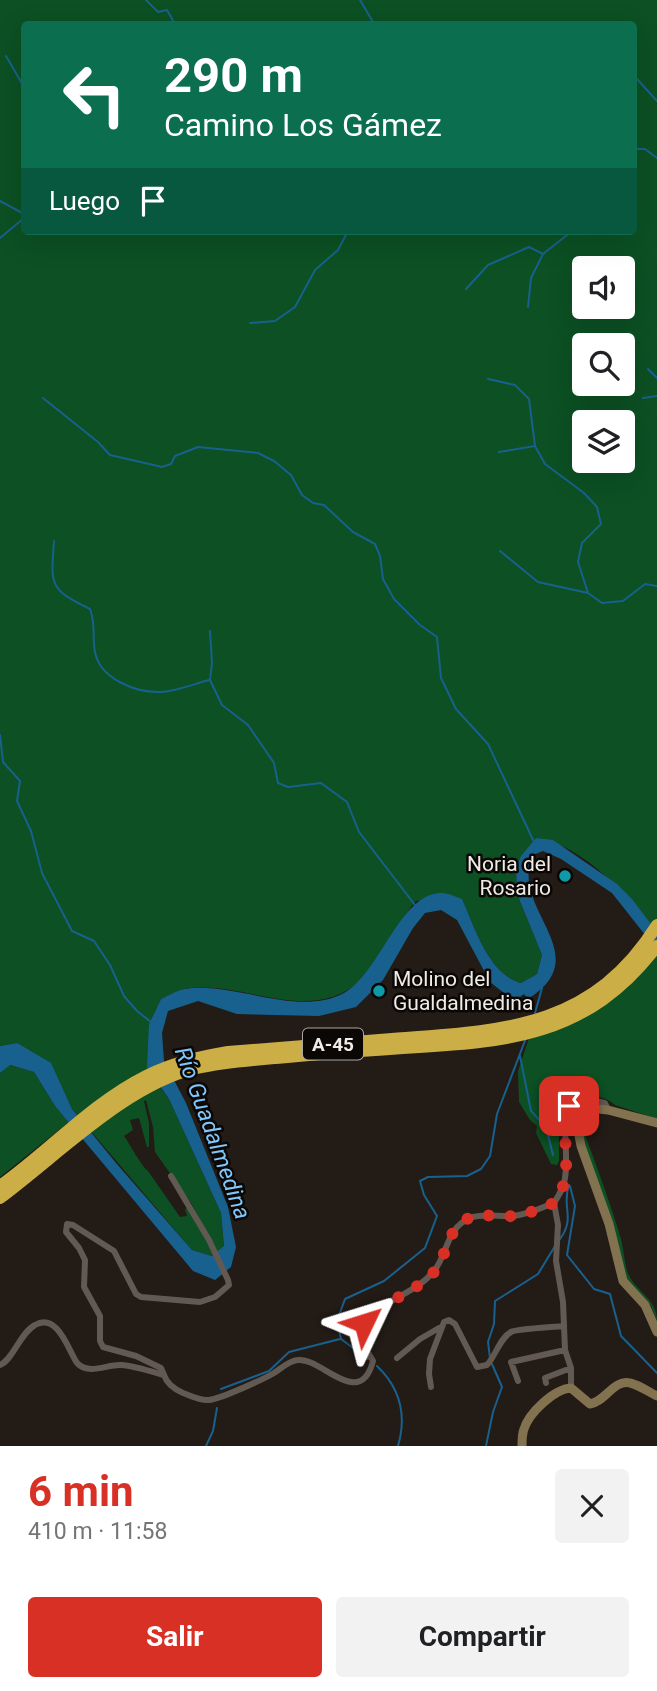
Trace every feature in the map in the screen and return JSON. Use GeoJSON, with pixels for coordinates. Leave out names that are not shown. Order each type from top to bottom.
{"type":"FeatureCollection","features":[{"type":"Feature","properties":{"kind":"highway","name":"A-45"},"geometry":{"type":"LineString","coordinates":[[625,973],[657,925]]}},
{"type":"Feature","properties":{"kind":"highway","name":"A-45"},"geometry":{"type":"LineString","coordinates":[[0,1198],[145,1076],[195,1063],[313,1045],[474,1039],[581,1007],[657,946]]}},
{"type":"Feature","properties":{"kind":"highway","name":"A-45"},"geometry":{"type":"LineString","coordinates":[[0,1186],[61,1144]]}},
{"type":"Feature","properties":{"kind":"street"},"geometry":{"type":"LineString","coordinates":[[608,1110],[606,1103],[579,1101],[569,1106],[564,1125],[566,1176],[554,1203],[558,1226],[556,1261],[563,1302],[565,1350],[571,1368],[571,1388],[590,1404],[597,1403],[621,1384],[630,1383],[657,1396]]}},
{"type":"Feature","properties":{"kind":"street"},"geometry":{"type":"LineString","coordinates":[[657,1123],[608,1110],[589,1108],[576,1120],[577,1130],[610,1224],[623,1281],[645,1305],[657,1332]]}},
{"type":"Feature","properties":{"kind":"street"},"geometry":{"type":"LineString","coordinates":[[171,1176],[209,1240],[228,1280],[229,1285],[215,1297],[200,1302],[141,1297],[136,1294],[114,1251],[73,1225],[67,1224],[66,1232],[85,1259],[84,1287],[100,1317],[100,1341],[103,1347],[136,1356],[161,1368],[166,1381],[176,1390],[193,1398],[209,1400],[274,1373],[299,1359],[312,1361],[343,1382],[362,1379],[371,1369],[373,1361],[359,1337],[364,1323],[374,1312],[421,1283],[436,1269],[449,1238],[459,1225],[471,1217],[515,1216],[554,1203]]}},
{"type":"Feature","properties":{"kind":"street"},"geometry":{"type":"LineString","coordinates":[[397,1358],[449,1320],[455,1324],[477,1367],[487,1365],[510,1332],[517,1329],[538,1330],[563,1326]]}},
{"type":"Feature","properties":{"kind":"street"},"geometry":{"type":"LineString","coordinates":[[0,1365],[8,1360],[34,1325],[41,1323],[48,1324],[65,1337],[77,1364],[87,1369],[120,1365],[164,1375]]}},
{"type":"Feature","properties":{"kind":"street"},"geometry":{"type":"LineString","coordinates":[[431,1387],[430,1359],[439,1328]]}},
{"type":"Feature","properties":{"kind":"street"},"geometry":{"type":"LineString","coordinates":[[518,1381],[511,1362],[565,1350]]}},
{"type":"Feature","properties":{"kind":"street"},"geometry":{"type":"LineString","coordinates":[[546,1383],[545,1378],[571,1368]]}},
{"type":"Feature","properties":{"kind":"street"},"geometry":{"type":"LineString","coordinates":[[522,1446],[524,1429],[530,1416],[559,1392],[571,1388]]}},
{"type":"Feature","properties":{"kind":"green space"},"geometry":{"type":"Polygon","coordinates":[[[0,0],[657,0],[657,932],[619,888],[588,861],[554,843],[536,838],[516,867],[517,894],[542,955],[537,974],[521,983],[510,978],[491,960],[462,899],[416,901],[369,971],[361,980],[341,993],[320,1000],[298,1001],[207,988],[182,990],[161,999],[149,1024],[159,1086],[169,1099],[221,1213],[224,1247],[218,1252],[191,1203],[155,1152],[153,1127],[146,1100],[149,1147],[139,1118],[130,1120],[133,1130],[124,1136],[180,1217],[187,1216],[185,1209],[189,1207],[214,1255],[212,1256],[192,1250],[72,1109],[62,1088],[17,1043],[0,1046],[0,0]]]}},
{"type":"Feature","properties":{"kind":"green space"},"geometry":{"type":"Polygon","coordinates":[[[657,955],[657,1119],[600,1097],[578,1098],[564,1110],[559,1128],[559,1161],[557,1165],[551,1164],[536,1133],[537,1126],[519,1102],[518,1071],[529,1038],[657,955]]]}},
{"type":"Feature","properties":{"kind":"green space"},"geometry":{"type":"Polygon","coordinates":[[[9,1065],[34,1072],[55,1106],[69,1122],[0,1177],[0,1073],[9,1065]]]}},
{"type":"Feature","properties":{"kind":"green space"},"geometry":{"type":"Polygon","coordinates":[[[584,1116],[585,1125],[582,1127],[617,1225],[627,1271],[653,1306],[657,1320],[650,1304],[627,1279],[580,1130],[584,1116]]]}},
{"type":"Feature","properties":{"kind":"water"},"geometry":{"type":"Polygon","coordinates":[[[536,838],[553,840],[617,884],[657,932],[657,950],[612,893],[561,859],[543,851],[533,855],[529,875],[532,894],[554,948],[555,965],[548,982],[528,999],[524,994],[514,1001],[490,982],[457,920],[441,910],[425,913],[413,928],[383,980],[356,1007],[319,1016],[237,1014],[198,1001],[168,1011],[162,1033],[164,1061],[186,1103],[228,1207],[236,1247],[231,1267],[215,1280],[193,1271],[55,1106],[34,1072],[10,1065],[0,1073],[0,1046],[17,1043],[51,1063],[72,1109],[116,1163],[192,1250],[212,1256],[224,1246],[221,1213],[169,1099],[147,1068],[149,1024],[161,999],[182,990],[204,988],[286,1001],[326,1000],[344,993],[357,983],[414,905],[427,896],[442,893],[462,899],[491,960],[510,978],[521,983],[537,974],[542,955],[517,894],[516,867],[521,856],[536,838]]]}},
{"type":"Feature","properties":{"kind":"waterway"},"geometry":{"type":"LineString","coordinates":[[146,0],[158,12],[167,10],[173,21]]}},
{"type":"Feature","properties":{"kind":"waterway"},"geometry":{"type":"LineString","coordinates":[[360,0],[372,21]]}},
{"type":"Feature","properties":{"kind":"waterway"},"geometry":{"type":"LineString","coordinates":[[6,56],[21,82]]}},
{"type":"Feature","properties":{"kind":"waterway"},"geometry":{"type":"LineString","coordinates":[[637,79],[657,101]]}},
{"type":"Feature","properties":{"kind":"waterway"},"geometry":{"type":"LineString","coordinates":[[637,149],[645,149],[657,158]]}},
{"type":"Feature","properties":{"kind":"waterway"},"geometry":{"type":"LineString","coordinates":[[0,201],[21,212]]}},
{"type":"Feature","properties":{"kind":"waterway"},"geometry":{"type":"LineString","coordinates":[[0,238],[21,220]]}},
{"type":"Feature","properties":{"kind":"waterway"},"geometry":{"type":"LineString","coordinates":[[250,323],[275,321],[295,307],[315,270],[338,250],[346,235]]}},
{"type":"Feature","properties":{"kind":"waterway"},"geometry":{"type":"LineString","coordinates":[[528,307],[531,278],[543,254],[567,235]]}},
{"type":"Feature","properties":{"kind":"waterway"},"geometry":{"type":"LineString","coordinates":[[466,289],[488,265],[529,247],[543,254]]}},
{"type":"Feature","properties":{"kind":"waterway"},"geometry":{"type":"LineString","coordinates":[[648,369],[657,378]]}},
{"type":"Feature","properties":{"kind":"waterway"},"geometry":{"type":"LineString","coordinates":[[488,379],[515,385],[529,399],[535,446],[545,464],[584,493],[597,507],[601,524],[582,543],[578,562],[588,593],[602,603],[623,601],[645,584],[657,586]]}},
{"type":"Feature","properties":{"kind":"waterway"},"geometry":{"type":"LineString","coordinates":[[643,398],[657,396]]}},
{"type":"Feature","properties":{"kind":"waterway"},"geometry":{"type":"LineString","coordinates":[[43,398],[98,442],[110,455],[162,467],[171,464],[175,456],[198,447],[258,453],[274,461],[291,475],[302,495],[313,503],[324,505],[353,532],[375,544],[380,556],[383,579],[394,599],[420,625],[437,637],[441,678],[456,709],[488,744],[534,842]]}},
{"type":"Feature","properties":{"kind":"waterway"},"geometry":{"type":"LineString","coordinates":[[499,452],[535,446]]}},
{"type":"Feature","properties":{"kind":"waterway"},"geometry":{"type":"LineString","coordinates":[[54,541],[52,567],[55,584],[66,596],[90,609],[98,662],[111,677],[130,687],[151,692],[179,689],[209,680]]}},
{"type":"Feature","properties":{"kind":"waterway"},"geometry":{"type":"LineString","coordinates":[[500,551],[538,582],[588,593]]}},
{"type":"Feature","properties":{"kind":"waterway"},"geometry":{"type":"LineString","coordinates":[[210,631],[210,680],[222,705],[248,725],[274,763],[278,783],[288,787],[321,783],[347,802],[359,832],[415,905]]}},
{"type":"Feature","properties":{"kind":"waterway"},"geometry":{"type":"LineString","coordinates":[[0,735],[3,762],[20,781],[17,801],[31,831],[42,873],[72,931],[94,941],[110,965],[124,996],[151,1022]]}},
{"type":"Feature","properties":{"kind":"waterway"},"geometry":{"type":"LineString","coordinates":[[535,1013],[542,988]]}},
{"type":"Feature","properties":{"kind":"waterway"},"geometry":{"type":"LineString","coordinates":[[368,1359],[341,1339],[337,1321],[345,1299],[384,1281],[425,1248],[437,1216],[424,1195],[420,1181],[428,1177],[467,1176],[481,1169],[490,1156],[497,1114],[526,1038]]}},
{"type":"Feature","properties":{"kind":"waterway"},"geometry":{"type":"LineString","coordinates":[[520,1056],[531,1111],[546,1127],[553,1155]]}},
{"type":"Feature","properties":{"kind":"waterway"},"geometry":{"type":"LineString","coordinates":[[560,1239],[567,1224],[566,1200],[569,1185]]}},
{"type":"Feature","properties":{"kind":"waterway"},"geometry":{"type":"LineString","coordinates":[[570,1186],[575,1206],[567,1255],[594,1289],[610,1294],[621,1336],[657,1373]]}},
{"type":"Feature","properties":{"kind":"waterway"},"geometry":{"type":"LineString","coordinates":[[490,1358],[488,1342],[494,1324],[495,1301],[538,1274],[555,1246]]}},
{"type":"Feature","properties":{"kind":"waterway"},"geometry":{"type":"LineString","coordinates":[[221,1389],[269,1371],[289,1352],[340,1339]]}},
{"type":"Feature","properties":{"kind":"waterway"},"geometry":{"type":"LineString","coordinates":[[486,1446],[493,1412],[502,1387],[492,1364]]}},
{"type":"Feature","properties":{"kind":"waterway"},"geometry":{"type":"LineString","coordinates":[[377,1366],[392,1384],[400,1403],[402,1424],[398,1446]]}},
{"type":"Feature","properties":{"kind":"waterway"},"geometry":{"type":"LineString","coordinates":[[206,1446],[213,1431],[217,1408]]}},
{"type":"Feature","properties":{"kind":"place","name":"Noria del Rosario"},"geometry":{"type":"Point","coordinates":[565,876]}},
{"type":"Feature","properties":{"kind":"place","name":"Molino del Gualdalmedina"},"geometry":{"type":"Point","coordinates":[379,991]}},
{"type":"Feature","properties":{"kind":"route"},"geometry":{"type":"LineString","coordinates":[[364,1323],[374,1312],[421,1283],[436,1269],[449,1238],[459,1225],[471,1217],[515,1216],[554,1203],[566,1176],[564,1125],[569,1106]]}},
{"type":"Feature","properties":{"kind":"water label","name":"Río Guadalmedina"},"geometry":{"type":"Point","coordinates":[213,1133]}}]}
